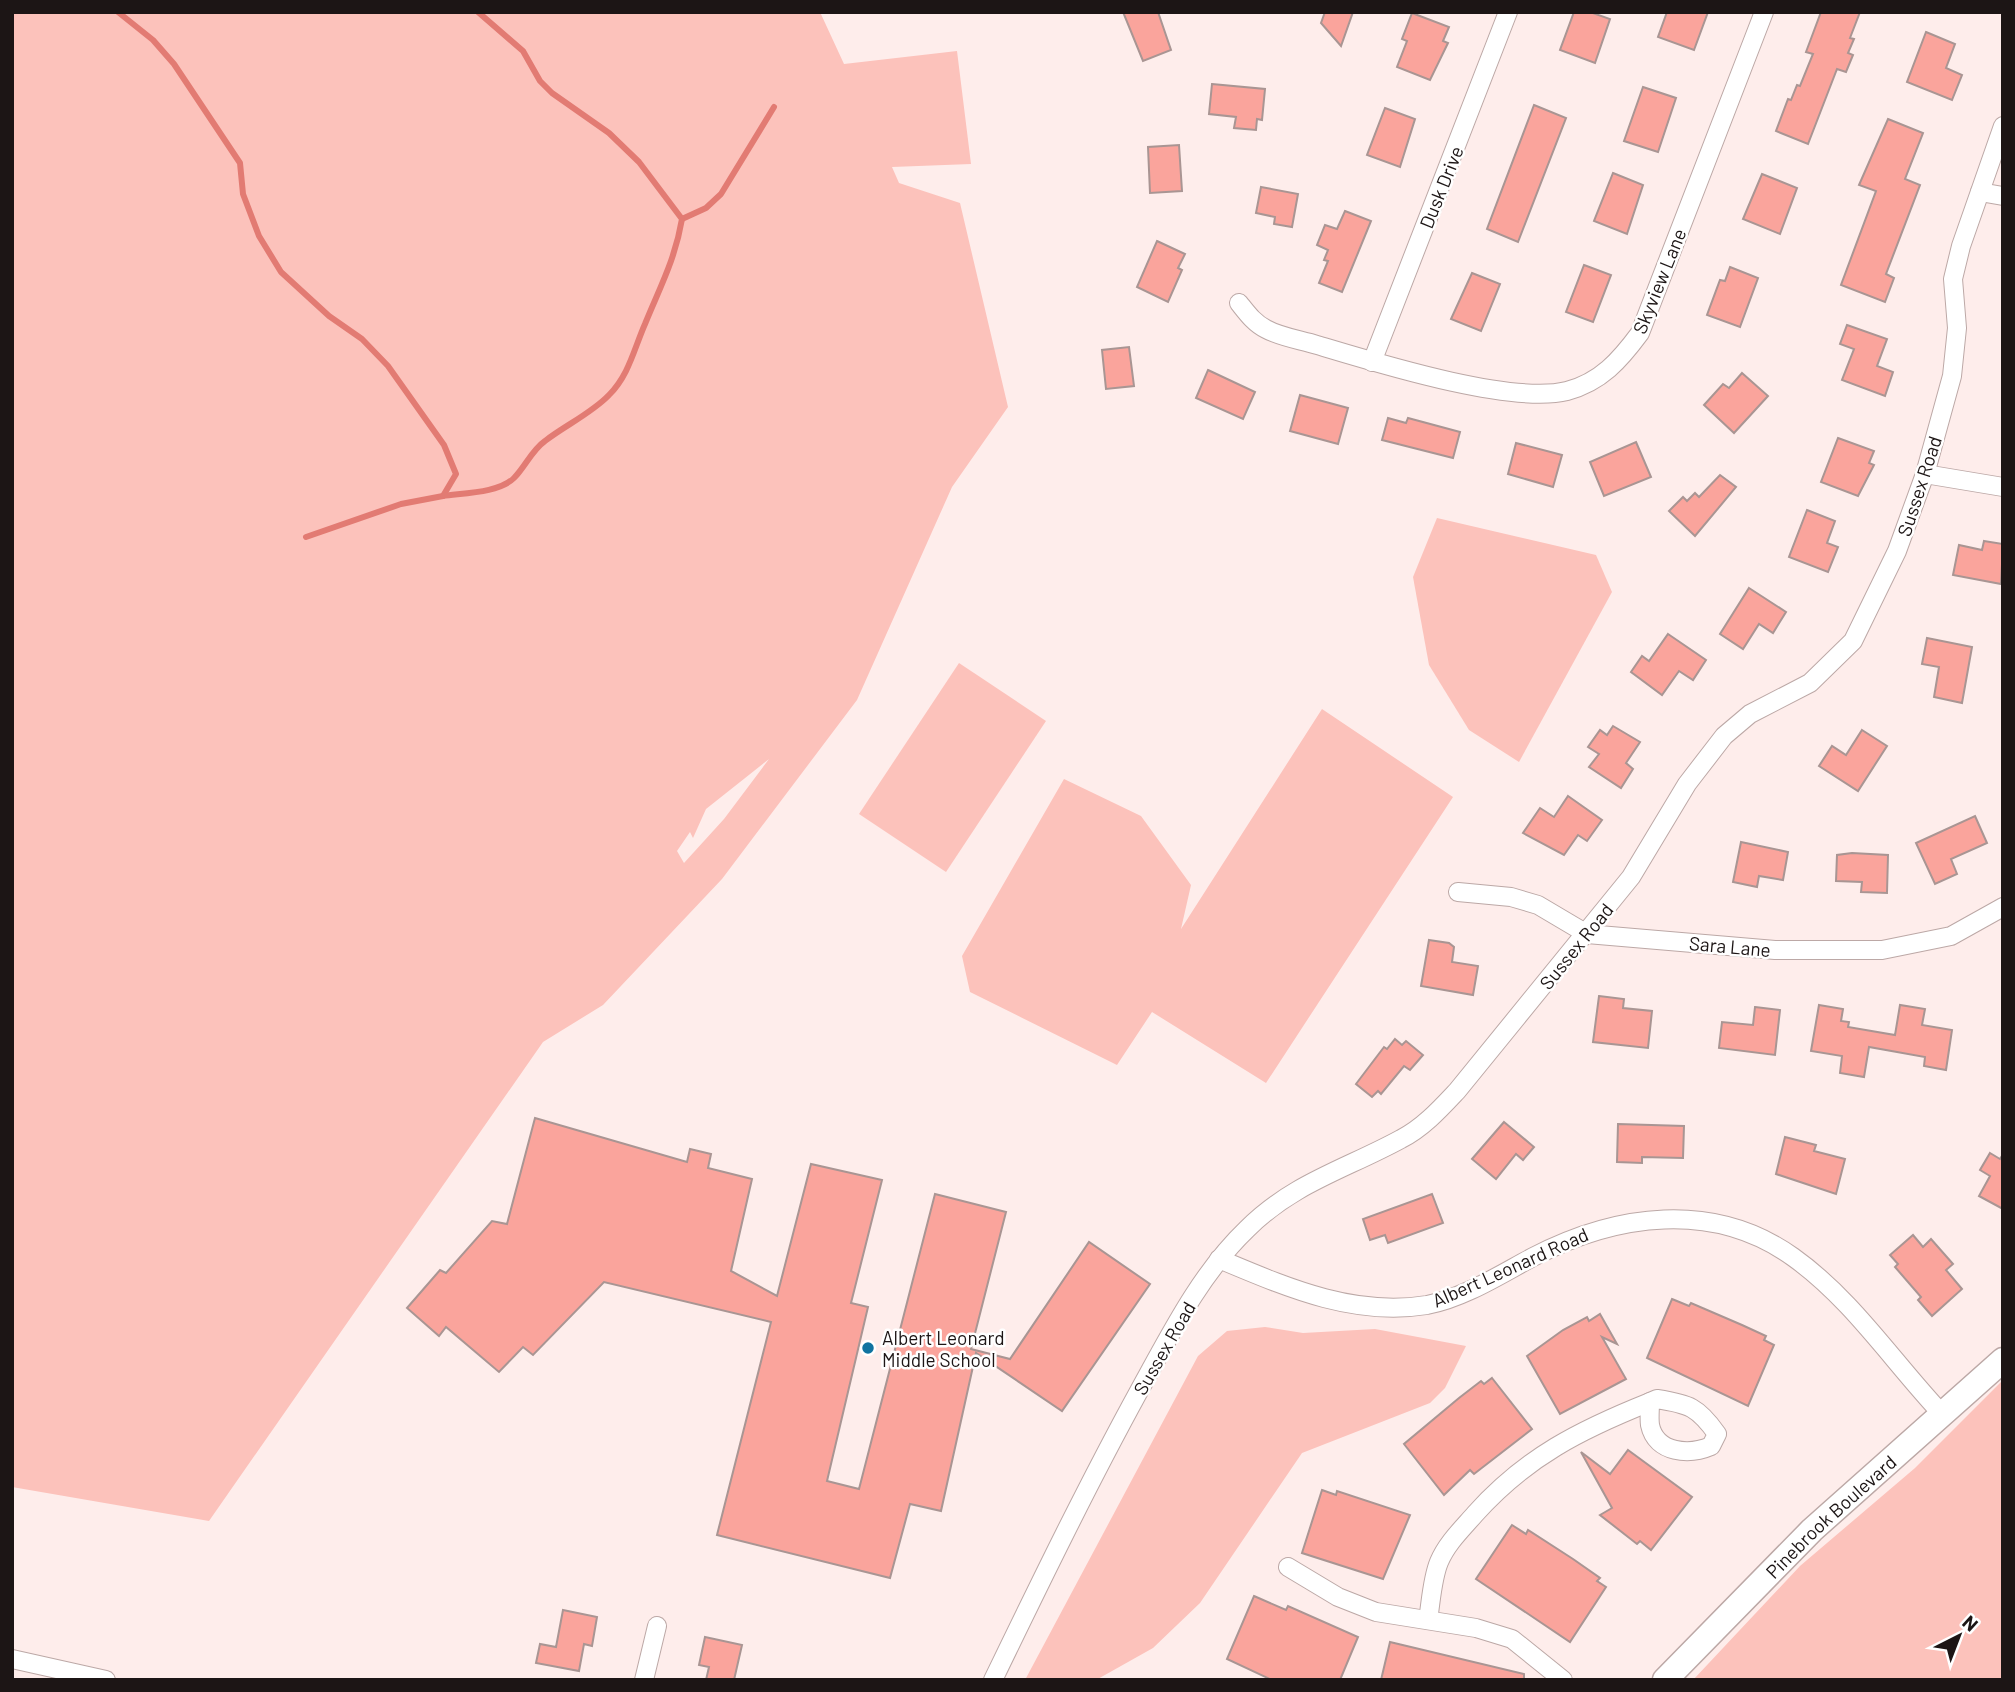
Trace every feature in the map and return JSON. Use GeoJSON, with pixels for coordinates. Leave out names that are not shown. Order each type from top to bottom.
{"type":"FeatureCollection","features":[{"type":"Feature","properties":{"kind":"street","name":"Dusk Drive"},"geometry":{"type":"LineString","coordinates":[[1372,362],[1508,12]]}},
{"type":"Feature","properties":{"kind":"street","name":"Skyview Lane"},"geometry":{"type":"LineString","coordinates":[[1239,303],[1250,318],[1266,330],[1372,362],[1533,394],[1564,392],[1586,385],[1618,362],[1640,333],[1764,12]]}},
{"type":"Feature","properties":{"kind":"street","name":"Sussex Road"},"geometry":{"type":"LineString","coordinates":[[993,1680],[1101,1460],[1177,1321],[1219,1259],[1275,1203],[1332,1170],[1404,1138],[1436,1112],[1587,934],[1631,877],[1688,784],[1724,736],[1749,713],[1810,683],[1853,641],[1897,551],[1925,474],[1952,376],[1957,328],[1953,279],[2003,127]]}},
{"type":"Feature","properties":{"kind":"street"},"geometry":{"type":"LineString","coordinates":[[1980,192],[2003,196]]}},
{"type":"Feature","properties":{"kind":"street"},"geometry":{"type":"LineString","coordinates":[[1925,474],[2003,487]]}},
{"type":"Feature","properties":{"kind":"street","name":"Sara Lane"},"geometry":{"type":"LineString","coordinates":[[1458,892],[1511,897],[1538,905],[1587,934],[1775,950],[1882,950],[1951,936],[2003,907]]}},
{"type":"Feature","properties":{"kind":"street","name":"Albert Leonard Road"},"geometry":{"type":"LineString","coordinates":[[1219,1259],[1325,1299],[1382,1309],[1430,1304],[1601,1228],[1647,1219],[1684,1219],[1722,1224],[1754,1234],[1793,1257],[1837,1294],[1942,1414]]}},
{"type":"Feature","properties":{"kind":"street","name":"Pinebrook Boulevard"},"geometry":{"type":"LineString","coordinates":[[1665,1680],[1812,1530],[2003,1360]]}},
{"type":"Feature","properties":{"kind":"street"},"geometry":{"type":"LineString","coordinates":[[1428,1620],[1438,1563],[1452,1539],[1503,1483],[1537,1457],[1588,1427],[1650,1402]]}},
{"type":"Feature","properties":{"kind":"street"},"geometry":{"type":"LineString","coordinates":[[1289,1567],[1338,1597],[1376,1612],[1476,1628],[1512,1639],[1563,1680]]}},
{"type":"Feature","properties":{"kind":"street"},"geometry":{"type":"LineString","coordinates":[[644,1680],[657,1626]]}},
{"type":"Feature","properties":{"kind":"street"},"geometry":{"type":"LineString","coordinates":[[12,1659],[106,1680]]}},
{"type":"Feature","properties":{"kind":"shaded area"},"geometry":{"type":"Polygon","coordinates":[[[12,12],[820,12],[844,64],[957,51],[971,164],[892,167],[899,183],[960,203],[1008,407],[952,487],[857,700],[722,879],[603,1005],[543,1042],[209,1521],[12,1487],[12,12]],[[769,759],[706,809],[693,838],[690,832],[677,851],[684,863],[724,819],[769,759]]]}},
{"type":"Feature","properties":{"kind":"shaded area"},"geometry":{"type":"Polygon","coordinates":[[[1437,518],[1596,555],[1612,592],[1519,762],[1469,730],[1429,665],[1413,577],[1437,518]]]}},
{"type":"Feature","properties":{"kind":"shaded area"},"geometry":{"type":"Polygon","coordinates":[[[959,663],[1046,721],[946,872],[859,814],[959,663]]]}},
{"type":"Feature","properties":{"kind":"shaded area"},"geometry":{"type":"Polygon","coordinates":[[[1322,709],[1453,797],[1266,1083],[1152,1012],[1117,1065],[970,992],[962,956],[1064,779],[1141,816],[1191,885],[1181,929],[1322,709]]]}},
{"type":"Feature","properties":{"kind":"shaded area"},"geometry":{"type":"Polygon","coordinates":[[[1265,1327],[1303,1333],[1375,1329],[1466,1346],[1445,1388],[1430,1403],[1302,1453],[1200,1603],[1153,1648],[1096,1680],[1025,1680],[1198,1356],[1227,1331],[1265,1327]]]}},
{"type":"Feature","properties":{"kind":"shaded area"},"geometry":{"type":"Polygon","coordinates":[[[2003,1380],[2003,1680],[1693,1680],[1800,1566],[1915,1468],[2003,1380]]]}},
{"type":"Feature","properties":{"kind":"building"},"geometry":{"type":"Polygon","coordinates":[[[1123,12],[1158,12],[1171,50],[1143,61],[1123,12]]]}},
{"type":"Feature","properties":{"kind":"building"},"geometry":{"type":"Polygon","coordinates":[[[1325,12],[1353,12],[1341,46],[1321,23],[1325,12]]]}},
{"type":"Feature","properties":{"kind":"building"},"geometry":{"type":"Polygon","coordinates":[[[1574,12],[1590,12],[1610,19],[1595,63],[1560,50],[1574,12]]]}},
{"type":"Feature","properties":{"kind":"building"},"geometry":{"type":"Polygon","coordinates":[[[1667,12],[1708,12],[1694,50],[1658,37],[1667,12]]]}},
{"type":"Feature","properties":{"kind":"building"},"geometry":{"type":"Polygon","coordinates":[[[1821,12],[1860,12],[1850,38],[1854,39],[1848,53],[1853,55],[1846,72],[1837,69],[1808,144],[1776,131],[1788,99],[1791,100],[1797,85],[1800,86],[1813,54],[1806,52],[1821,12]]]}},
{"type":"Feature","properties":{"kind":"building"},"geometry":{"type":"Polygon","coordinates":[[[1412,13],[1449,27],[1443,41],[1448,43],[1430,80],[1397,67],[1407,41],[1402,39],[1412,13]]]}},
{"type":"Feature","properties":{"kind":"building"},"geometry":{"type":"Polygon","coordinates":[[[1926,32],[1955,44],[1946,68],[1962,75],[1952,100],[1907,82],[1926,32]]]}},
{"type":"Feature","properties":{"kind":"building"},"geometry":{"type":"Polygon","coordinates":[[[1212,84],[1265,89],[1262,120],[1257,119],[1256,130],[1234,128],[1236,117],[1209,114],[1212,84]]]}},
{"type":"Feature","properties":{"kind":"building"},"geometry":{"type":"Polygon","coordinates":[[[1643,87],[1676,98],[1658,152],[1624,141],[1643,87]]]}},
{"type":"Feature","properties":{"kind":"building"},"geometry":{"type":"Polygon","coordinates":[[[1534,105],[1566,118],[1518,242],[1487,229],[1534,105]]]}},
{"type":"Feature","properties":{"kind":"building"},"geometry":{"type":"Polygon","coordinates":[[[1385,108],[1415,119],[1400,167],[1367,155],[1385,108]]]}},
{"type":"Feature","properties":{"kind":"building"},"geometry":{"type":"Polygon","coordinates":[[[1888,119],[1923,133],[1905,179],[1920,185],[1886,274],[1894,278],[1885,302],[1841,285],[1876,191],[1859,185],[1888,119]]]}},
{"type":"Feature","properties":{"kind":"building"},"geometry":{"type":"Polygon","coordinates":[[[1179,145],[1182,191],[1150,193],[1148,147],[1179,145]]]}},
{"type":"Feature","properties":{"kind":"building"},"geometry":{"type":"Polygon","coordinates":[[[1613,173],[1643,185],[1627,234],[1594,221],[1613,173]]]}},
{"type":"Feature","properties":{"kind":"building"},"geometry":{"type":"Polygon","coordinates":[[[1762,174],[1797,188],[1780,234],[1743,219],[1762,174]]]}},
{"type":"Feature","properties":{"kind":"building"},"geometry":{"type":"Polygon","coordinates":[[[1261,187],[1298,194],[1292,227],[1274,224],[1275,217],[1256,213],[1261,187]]]}},
{"type":"Feature","properties":{"kind":"building"},"geometry":{"type":"Polygon","coordinates":[[[1345,211],[1371,221],[1342,292],[1319,283],[1328,261],[1324,260],[1328,250],[1317,245],[1325,225],[1337,229],[1345,211]]]}},
{"type":"Feature","properties":{"kind":"building"},"geometry":{"type":"Polygon","coordinates":[[[1157,241],[1185,254],[1178,268],[1182,270],[1168,302],[1137,287],[1157,241]]]}},
{"type":"Feature","properties":{"kind":"building"},"geometry":{"type":"Polygon","coordinates":[[[1584,265],[1611,275],[1593,322],[1566,312],[1584,265]]]}},
{"type":"Feature","properties":{"kind":"building"},"geometry":{"type":"Polygon","coordinates":[[[1730,267],[1758,278],[1740,327],[1707,315],[1720,280],[1725,281],[1730,267]]]}},
{"type":"Feature","properties":{"kind":"building"},"geometry":{"type":"Polygon","coordinates":[[[1472,273],[1500,284],[1481,331],[1451,319],[1472,273]]]}},
{"type":"Feature","properties":{"kind":"building"},"geometry":{"type":"Polygon","coordinates":[[[1847,325],[1887,339],[1877,366],[1893,372],[1885,396],[1842,380],[1854,349],[1840,344],[1847,325]]]}},
{"type":"Feature","properties":{"kind":"building"},"geometry":{"type":"Polygon","coordinates":[[[1129,347],[1134,386],[1106,389],[1102,350],[1129,347]]]}},
{"type":"Feature","properties":{"kind":"building"},"geometry":{"type":"Polygon","coordinates":[[[1208,370],[1255,392],[1243,419],[1196,398],[1208,370]]]}},
{"type":"Feature","properties":{"kind":"building"},"geometry":{"type":"Polygon","coordinates":[[[1742,373],[1768,396],[1734,433],[1704,405],[1723,384],[1729,388],[1742,373]]]}},
{"type":"Feature","properties":{"kind":"building"},"geometry":{"type":"Polygon","coordinates":[[[1300,395],[1348,408],[1338,444],[1290,431],[1300,395]]]}},
{"type":"Feature","properties":{"kind":"building"},"geometry":{"type":"Polygon","coordinates":[[[1388,418],[1406,423],[1408,418],[1460,432],[1453,458],[1382,440],[1388,418]]]}},
{"type":"Feature","properties":{"kind":"building"},"geometry":{"type":"Polygon","coordinates":[[[1838,438],[1874,451],[1869,463],[1874,465],[1858,496],[1821,482],[1838,438]]]}},
{"type":"Feature","properties":{"kind":"building"},"geometry":{"type":"Polygon","coordinates":[[[1636,442],[1651,477],[1604,496],[1590,462],[1636,442]]]}},
{"type":"Feature","properties":{"kind":"building"},"geometry":{"type":"Polygon","coordinates":[[[1516,443],[1562,455],[1553,487],[1508,474],[1516,443]]]}},
{"type":"Feature","properties":{"kind":"building"},"geometry":{"type":"Polygon","coordinates":[[[1720,475],[1736,487],[1695,536],[1669,511],[1683,497],[1687,501],[1695,493],[1699,497],[1720,475]]]}},
{"type":"Feature","properties":{"kind":"building"},"geometry":{"type":"Polygon","coordinates":[[[1807,510],[1835,521],[1827,543],[1838,547],[1828,572],[1789,557],[1807,510]]]}},
{"type":"Feature","properties":{"kind":"building"},"geometry":{"type":"Polygon","coordinates":[[[1984,541],[2003,544],[2001,584],[1953,575],[1959,545],[1982,550],[1984,541]]]}},
{"type":"Feature","properties":{"kind":"building"},"geometry":{"type":"Polygon","coordinates":[[[1749,588],[1786,612],[1773,633],[1759,624],[1743,649],[1720,634],[1749,588]]]}},
{"type":"Feature","properties":{"kind":"building"},"geometry":{"type":"Polygon","coordinates":[[[1668,634],[1706,660],[1693,680],[1679,671],[1662,695],[1631,672],[1642,656],[1649,661],[1668,634]]]}},
{"type":"Feature","properties":{"kind":"building"},"geometry":{"type":"Polygon","coordinates":[[[1927,638],[1972,647],[1962,703],[1934,697],[1939,667],[1922,664],[1927,638]]]}},
{"type":"Feature","properties":{"kind":"building"},"geometry":{"type":"Polygon","coordinates":[[[1613,726],[1640,742],[1626,763],[1633,769],[1621,788],[1589,767],[1599,754],[1588,747],[1600,730],[1607,735],[1613,726]]]}},
{"type":"Feature","properties":{"kind":"building"},"geometry":{"type":"Polygon","coordinates":[[[1862,730],[1887,746],[1858,791],[1819,766],[1832,746],[1846,755],[1862,730]]]}},
{"type":"Feature","properties":{"kind":"building"},"geometry":{"type":"Polygon","coordinates":[[[1568,796],[1602,820],[1587,841],[1578,835],[1564,855],[1523,833],[1540,808],[1554,817],[1568,796]]]}},
{"type":"Feature","properties":{"kind":"building"},"geometry":{"type":"Polygon","coordinates":[[[1975,816],[1987,843],[1951,859],[1957,874],[1935,884],[1916,843],[1975,816]]]}},
{"type":"Feature","properties":{"kind":"building"},"geometry":{"type":"Polygon","coordinates":[[[1741,842],[1788,852],[1783,880],[1759,876],[1757,887],[1733,882],[1741,842]]]}},
{"type":"Feature","properties":{"kind":"building"},"geometry":{"type":"Polygon","coordinates":[[[1837,855],[1888,855],[1887,893],[1861,892],[1862,882],[1836,881],[1837,855]]]}},
{"type":"Feature","properties":{"kind":"building"},"geometry":{"type":"Polygon","coordinates":[[[1429,940],[1449,943],[1454,947],[1452,962],[1478,966],[1473,995],[1421,986],[1429,940]]]}},
{"type":"Feature","properties":{"kind":"building"},"geometry":{"type":"Polygon","coordinates":[[[1599,996],[1624,999],[1623,1008],[1652,1011],[1648,1048],[1593,1042],[1599,996]]]}},
{"type":"Feature","properties":{"kind":"building"},"geometry":{"type":"Polygon","coordinates":[[[1819,1005],[1843,1009],[1841,1021],[1849,1022],[1848,1027],[1895,1035],[1900,1005],[1925,1009],[1922,1025],[1952,1030],[1946,1070],[1924,1066],[1925,1057],[1869,1047],[1864,1077],[1840,1073],[1842,1056],[1811,1051],[1819,1005]]]}},
{"type":"Feature","properties":{"kind":"building"},"geometry":{"type":"Polygon","coordinates":[[[1755,1007],[1780,1010],[1775,1055],[1719,1048],[1722,1022],[1753,1025],[1755,1007]]]}},
{"type":"Feature","properties":{"kind":"building"},"geometry":{"type":"Polygon","coordinates":[[[1395,1039],[1402,1045],[1406,1041],[1423,1055],[1410,1070],[1404,1066],[1381,1094],[1378,1091],[1372,1097],[1356,1084],[1384,1047],[1387,1049],[1395,1039]]]}},
{"type":"Feature","properties":{"kind":"building","name":"Albert Leonard Middle School"},"geometry":{"type":"Polygon","coordinates":[[[535,1118],[687,1162],[690,1149],[711,1154],[708,1168],[752,1179],[731,1271],[777,1296],[811,1164],[882,1180],[851,1303],[868,1307],[827,1481],[859,1489],[935,1194],[1006,1212],[971,1349],[1010,1359],[1089,1242],[1150,1284],[1062,1411],[976,1353],[941,1511],[910,1504],[890,1578],[717,1535],[771,1322],[604,1282],[533,1355],[523,1347],[499,1372],[446,1327],[439,1336],[407,1308],[440,1270],[446,1273],[492,1221],[507,1224],[535,1118]]]}},
{"type":"Feature","properties":{"kind":"building"},"geometry":{"type":"Polygon","coordinates":[[[1504,1122],[1534,1147],[1523,1160],[1516,1154],[1496,1179],[1472,1159],[1504,1122]]]}},
{"type":"Feature","properties":{"kind":"building"},"geometry":{"type":"Polygon","coordinates":[[[1618,1124],[1684,1126],[1683,1158],[1642,1157],[1642,1163],[1617,1162],[1618,1124]]]}},
{"type":"Feature","properties":{"kind":"building"},"geometry":{"type":"Polygon","coordinates":[[[1785,1137],[1816,1145],[1814,1151],[1845,1159],[1836,1194],[1776,1174],[1785,1137]]]}},
{"type":"Feature","properties":{"kind":"building"},"geometry":{"type":"Polygon","coordinates":[[[1990,1153],[2000,1159],[2003,1154],[2003,1209],[1979,1196],[1990,1176],[1980,1170],[1990,1153]]]}},
{"type":"Feature","properties":{"kind":"building"},"geometry":{"type":"Polygon","coordinates":[[[1432,1194],[1443,1223],[1388,1243],[1385,1235],[1370,1240],[1363,1219],[1432,1194]]]}},
{"type":"Feature","properties":{"kind":"building"},"geometry":{"type":"Polygon","coordinates":[[[1913,1235],[1923,1247],[1931,1239],[1953,1264],[1946,1270],[1962,1289],[1932,1316],[1918,1300],[1921,1297],[1895,1267],[1898,1264],[1890,1255],[1913,1235]]]}},
{"type":"Feature","properties":{"kind":"building"},"geometry":{"type":"Polygon","coordinates":[[[1672,1299],[1689,1306],[1691,1303],[1742,1325],[1766,1336],[1764,1340],[1774,1345],[1748,1406],[1647,1358],[1672,1299]]]}},
{"type":"Feature","properties":{"kind":"building"},"geometry":{"type":"Polygon","coordinates":[[[1600,1314],[1617,1344],[1602,1337],[1626,1379],[1560,1414],[1527,1356],[1563,1330],[1587,1317],[1589,1321],[1600,1314]]]}},
{"type":"Feature","properties":{"kind":"building"},"geometry":{"type":"Polygon","coordinates":[[[1492,1378],[1532,1429],[1474,1474],[1470,1470],[1444,1495],[1404,1444],[1481,1381],[1484,1384],[1492,1378]]]}},
{"type":"Feature","properties":{"kind":"building"},"geometry":{"type":"Polygon","coordinates":[[[1628,1450],[1692,1497],[1651,1550],[1640,1541],[1637,1544],[1600,1515],[1612,1508],[1581,1452],[1610,1474],[1628,1450]]]}},
{"type":"Feature","properties":{"kind":"building"},"geometry":{"type":"Polygon","coordinates":[[[1322,1490],[1336,1495],[1337,1491],[1410,1515],[1383,1579],[1302,1553],[1322,1490]]]}},
{"type":"Feature","properties":{"kind":"building"},"geometry":{"type":"Polygon","coordinates":[[[1512,1525],[1526,1534],[1528,1530],[1573,1559],[1600,1578],[1597,1581],[1606,1587],[1570,1642],[1476,1579],[1512,1525]]]}},
{"type":"Feature","properties":{"kind":"building"},"geometry":{"type":"Polygon","coordinates":[[[1254,1596],[1286,1610],[1288,1606],[1358,1637],[1340,1680],[1272,1680],[1227,1659],[1254,1596]]]}},
{"type":"Feature","properties":{"kind":"building"},"geometry":{"type":"Polygon","coordinates":[[[563,1610],[597,1617],[592,1646],[584,1644],[579,1671],[536,1663],[540,1644],[556,1647],[563,1610]]]}},
{"type":"Feature","properties":{"kind":"building"},"geometry":{"type":"Polygon","coordinates":[[[705,1637],[742,1645],[734,1680],[706,1680],[709,1667],[699,1665],[705,1637]]]}},
{"type":"Feature","properties":{"kind":"building"},"geometry":{"type":"Polygon","coordinates":[[[1390,1642],[1524,1674],[1524,1680],[1381,1680],[1390,1642]]]}},
{"type":"Feature","properties":{"kind":"waterway"},"geometry":{"type":"LineString","coordinates":[[118,12],[153,40],[174,64],[240,163],[243,194],[259,236],[281,272],[329,316],[362,339],[388,366],[444,445],[456,474],[443,496],[401,504],[306,537]]}},
{"type":"Feature","properties":{"kind":"waterway"},"geometry":{"type":"LineString","coordinates":[[443,496],[480,491],[507,483],[518,474],[540,445],[594,408],[616,387],[630,361],[666,273],[682,219],[639,162],[609,133],[552,93],[540,81],[523,51],[478,12]]}},
{"type":"Feature","properties":{"kind":"waterway"},"geometry":{"type":"LineString","coordinates":[[682,219],[706,208],[721,194],[774,107]]}},
{"type":"Feature","properties":{"kind":"place","name":"Albert Leonard Middle School"},"geometry":{"type":"Point","coordinates":[868,1348]}}]}
